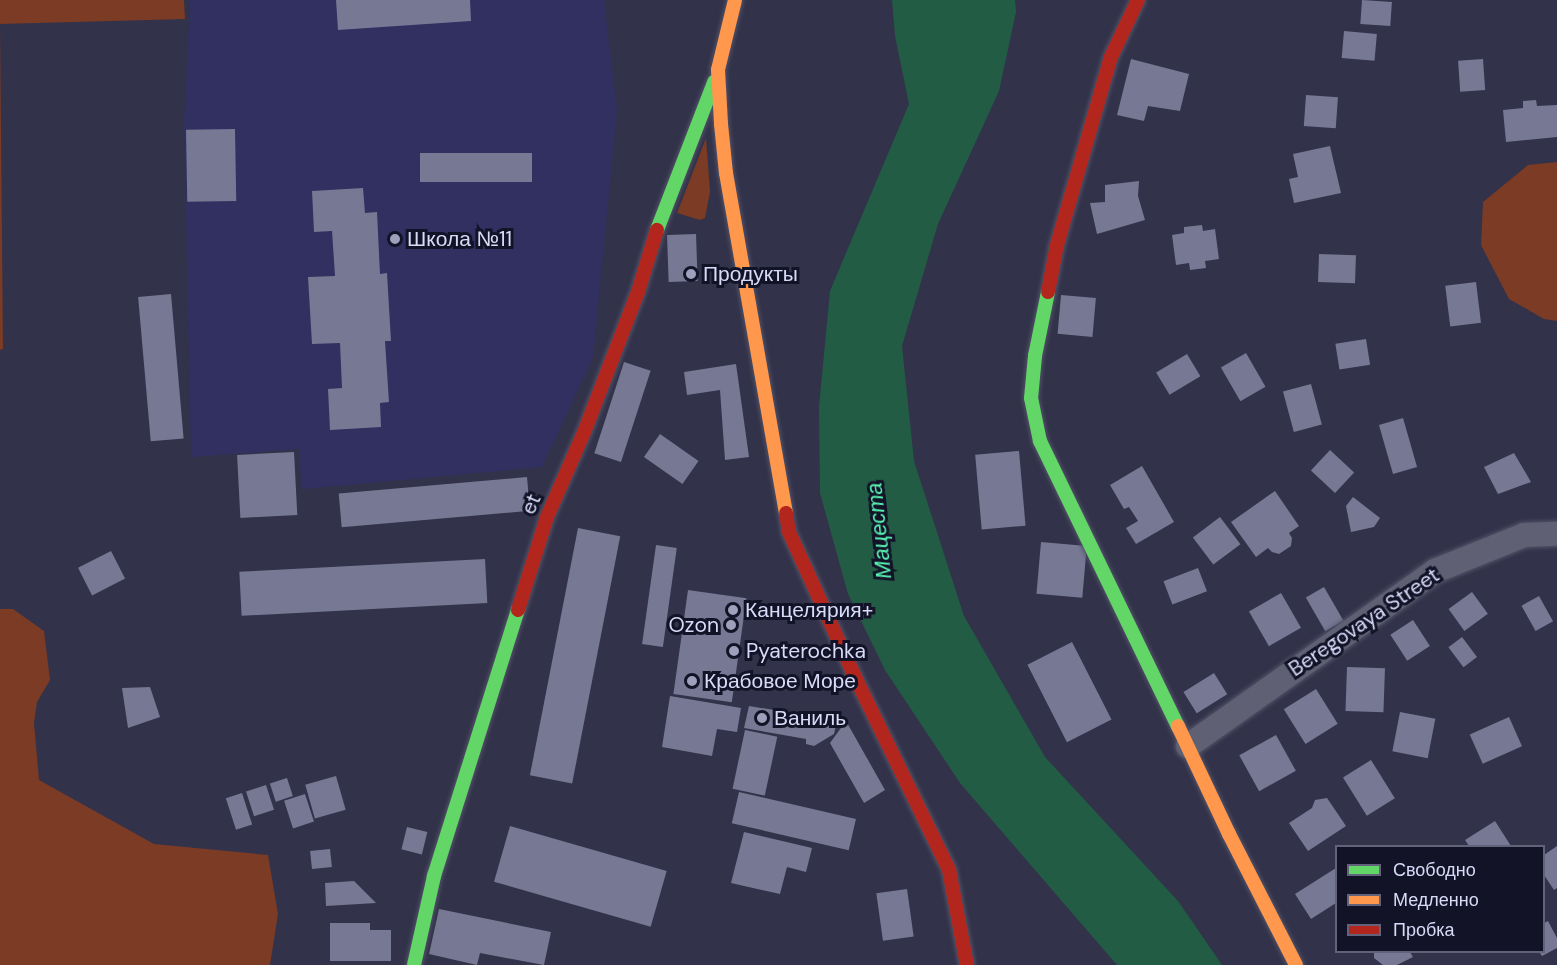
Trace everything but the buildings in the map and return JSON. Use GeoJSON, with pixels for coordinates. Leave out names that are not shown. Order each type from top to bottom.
{"type":"FeatureCollection","features":[{"type":"Feature","properties":{"kind":"street"},"geometry":{"type":"LineString","coordinates":[[735,0],[718,70],[726,173],[789,532],[855,677],[907,779],[949,870],[967,965]]}},
{"type":"Feature","properties":{"kind":"street"},"geometry":{"type":"LineString","coordinates":[[1138,0],[1111,57],[1057,245],[1035,356],[1031,398],[1040,441],[1124,610],[1228,834],[1296,965]]}},
{"type":"Feature","properties":{"kind":"street","name":"et"},"geometry":{"type":"LineString","coordinates":[[414,965],[434,876],[546,517],[585,429],[621,334],[659,222],[718,70]]}},
{"type":"Feature","properties":{"kind":"street","name":"Beregovaya Street"},"geometry":{"type":"LineString","coordinates":[[1188,746],[1435,571],[1524,535],[1557,534]]}},
{"type":"Feature","properties":{"kind":"shaded area"},"geometry":{"type":"Polygon","coordinates":[[[0,0],[184,0],[185,19],[0,24],[0,0]]]}},
{"type":"Feature","properties":{"kind":"shaded area","name":"Школа №11"},"geometry":{"type":"Polygon","coordinates":[[[190,0],[604,0],[617,111],[593,357],[542,467],[302,489],[299,449],[191,457],[184,122],[190,0]]]}},
{"type":"Feature","properties":{"kind":"shaded area"},"geometry":{"type":"Polygon","coordinates":[[[0,24],[3,349],[0,350],[0,24]]]}},
{"type":"Feature","properties":{"kind":"shaded area"},"geometry":{"type":"Polygon","coordinates":[[[706,138],[710,192],[705,218],[700,220],[677,213],[706,138]]]}},
{"type":"Feature","properties":{"kind":"shaded area"},"geometry":{"type":"Polygon","coordinates":[[[1557,162],[1557,321],[1544,319],[1509,299],[1481,245],[1483,202],[1528,165],[1557,162]]]}},
{"type":"Feature","properties":{"kind":"shaded area"},"geometry":{"type":"Polygon","coordinates":[[[0,609],[13,609],[44,631],[50,680],[37,702],[34,723],[39,780],[154,844],[268,855],[278,914],[270,965],[0,965],[0,609]]]}},
{"type":"Feature","properties":{"kind":"water","name":"Мацеста"},"geometry":{"type":"Polygon","coordinates":[[[892,0],[1015,0],[1016,12],[999,91],[938,224],[902,346],[914,461],[964,616],[1045,757],[1178,901],[1222,965],[1117,965],[960,783],[885,670],[848,594],[820,493],[819,407],[830,291],[909,104],[895,36],[892,0]]]}},
{"type":"Feature","properties":{"kind":"traffic: fast"},"geometry":{"type":"LineString","coordinates":[[657,230],[714,82]]}},
{"type":"Feature","properties":{"kind":"traffic: fast"},"geometry":{"type":"LineString","coordinates":[[1048,292],[1035,356],[1031,398],[1040,441],[1178,726]]}},
{"type":"Feature","properties":{"kind":"traffic: fast"},"geometry":{"type":"LineString","coordinates":[[414,965],[434,876],[518,610]]}},
{"type":"Feature","properties":{"kind":"traffic: slow"},"geometry":{"type":"LineString","coordinates":[[735,0],[718,70],[721,124],[726,173],[786,513]]}},
{"type":"Feature","properties":{"kind":"traffic: slow"},"geometry":{"type":"LineString","coordinates":[[1178,726],[1229,834],[1296,965]]}},
{"type":"Feature","properties":{"kind":"traffic: jam"},"geometry":{"type":"LineString","coordinates":[[1048,292],[1057,245],[1111,57],[1138,0]]}},
{"type":"Feature","properties":{"kind":"traffic: jam"},"geometry":{"type":"LineString","coordinates":[[518,610],[547,517],[585,430],[638,292],[657,230]]}},
{"type":"Feature","properties":{"kind":"traffic: jam"},"geometry":{"type":"LineString","coordinates":[[786,513],[789,532],[855,677],[949,870],[967,965]]}},
{"type":"Feature","properties":{"kind":"place","name":"Школа №11"},"geometry":{"type":"Point","coordinates":[395,239]}},
{"type":"Feature","properties":{"kind":"place","name":"Продукты"},"geometry":{"type":"Point","coordinates":[691,274]}},
{"type":"Feature","properties":{"kind":"place","name":"Канцелярия+"},"geometry":{"type":"Point","coordinates":[733,610]}},
{"type":"Feature","properties":{"kind":"place","name":"Ozon"},"geometry":{"type":"Point","coordinates":[731,625]}},
{"type":"Feature","properties":{"kind":"place","name":"Pyaterochka"},"geometry":{"type":"Point","coordinates":[734,651]}},
{"type":"Feature","properties":{"kind":"place","name":"Крабовое Море"},"geometry":{"type":"Point","coordinates":[692,681]}},
{"type":"Feature","properties":{"kind":"place","name":"Ваниль"},"geometry":{"type":"Point","coordinates":[762,718]}}]}
